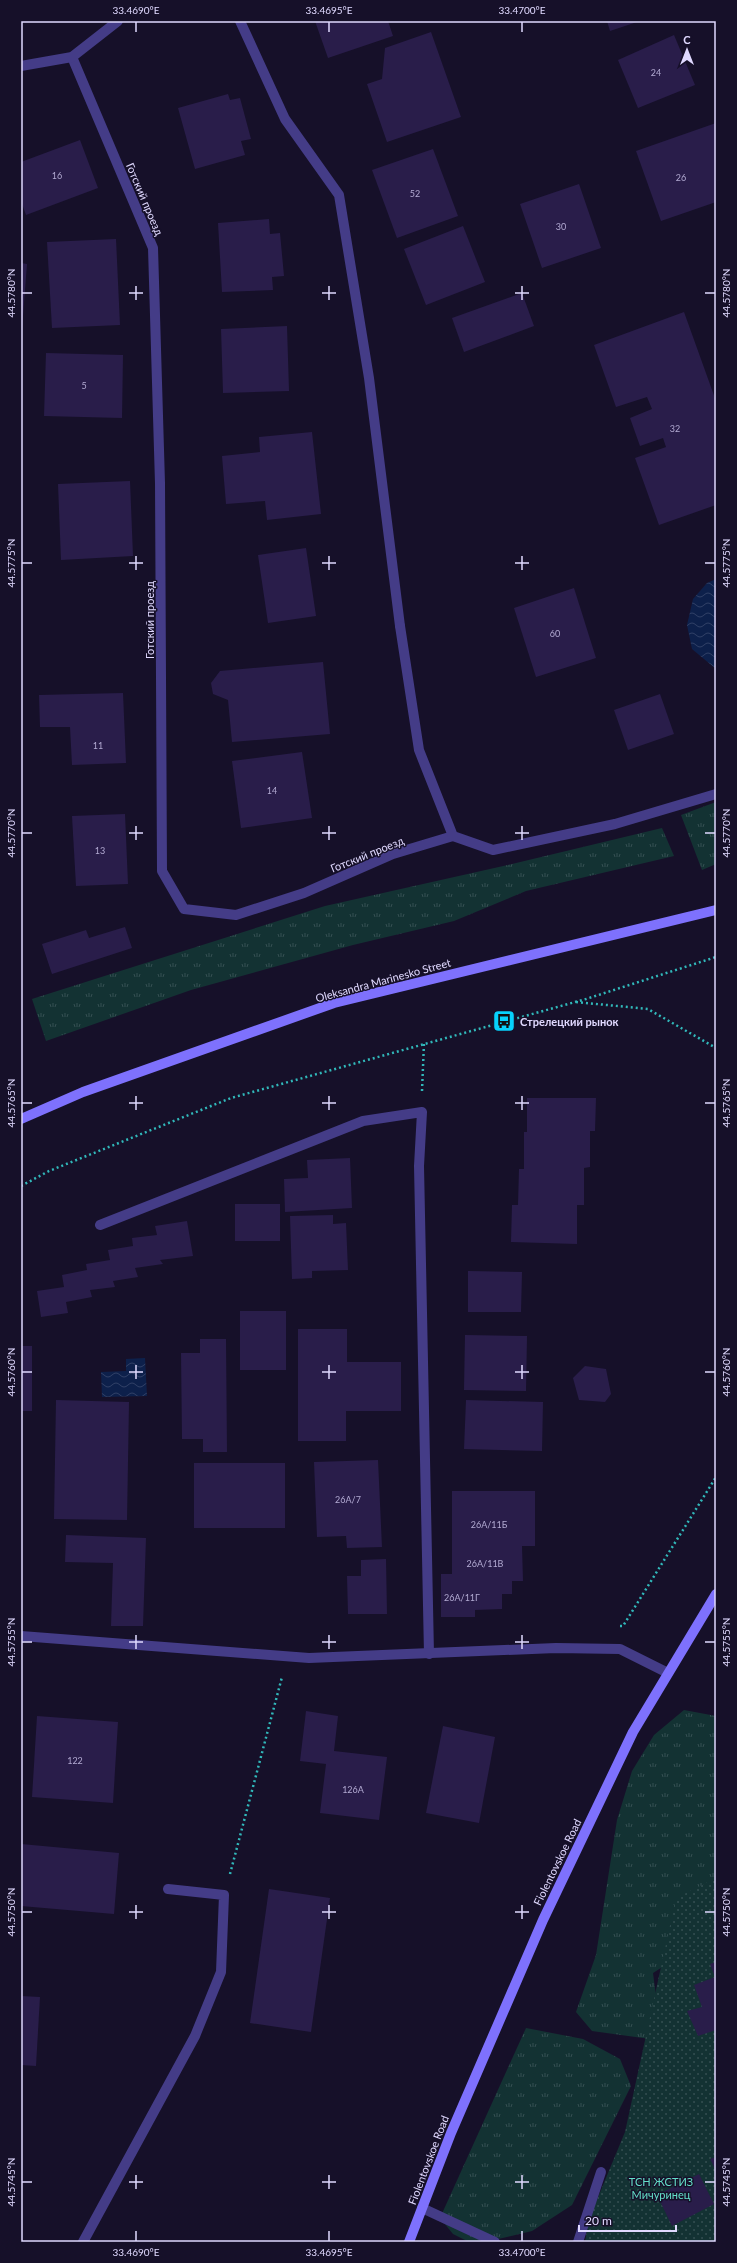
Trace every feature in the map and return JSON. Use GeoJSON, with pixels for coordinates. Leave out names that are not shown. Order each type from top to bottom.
{"type":"FeatureCollection","features":[{"type":"Feature","properties":{"kind":"main road","name":"Oleksandra Marinesko Street"},"geometry":{"type":"LineString","coordinates":[[21,1119],[83,1092],[334,1003],[716,910]]}},
{"type":"Feature","properties":{"kind":"main road","name":"Fiolentovskoe Road"},"geometry":{"type":"LineString","coordinates":[[409,2242],[451,2133],[543,1920],[633,1732],[716,1594]]}},
{"type":"Feature","properties":{"kind":"street"},"geometry":{"type":"LineString","coordinates":[[21,66],[72,57],[118,21]]}},
{"type":"Feature","properties":{"kind":"street"},"geometry":{"type":"LineString","coordinates":[[240,21],[285,119],[339,195],[369,378],[400,626],[419,750],[453,836],[493,850],[615,824],[716,794]]}},
{"type":"Feature","properties":{"kind":"street","name":"Готский проезд"},"geometry":{"type":"LineString","coordinates":[[72,57],[153,248],[160,483],[162,872],[184,909],[236,915],[304,893],[393,854],[453,836]]}},
{"type":"Feature","properties":{"kind":"street"},"geometry":{"type":"LineString","coordinates":[[100,1225],[363,1121],[422,1112],[419,1174],[429,1654]]}},
{"type":"Feature","properties":{"kind":"street"},"geometry":{"type":"LineString","coordinates":[[21,1636],[309,1658],[556,1648],[620,1649],[668,1673]]}},
{"type":"Feature","properties":{"kind":"street"},"geometry":{"type":"LineString","coordinates":[[83,2242],[195,2036],[221,1972],[224,1895],[168,1889]]}},
{"type":"Feature","properties":{"kind":"street"},"geometry":{"type":"LineString","coordinates":[[578,2242],[601,2172]]}},
{"type":"Feature","properties":{"kind":"street"},"geometry":{"type":"LineString","coordinates":[[422,2208],[495,2242]]}},
{"type":"Feature","properties":{"kind":"path"},"geometry":{"type":"LineString","coordinates":[[21,1186],[49,1171],[231,1098],[573,1002],[716,957]]}},
{"type":"Feature","properties":{"kind":"path"},"geometry":{"type":"LineString","coordinates":[[573,1002],[648,1009],[716,1048]]}},
{"type":"Feature","properties":{"kind":"path"},"geometry":{"type":"LineString","coordinates":[[422,1112],[424,1043]]}},
{"type":"Feature","properties":{"kind":"path"},"geometry":{"type":"LineString","coordinates":[[615,1626],[623,1626],[716,1477]]}},
{"type":"Feature","properties":{"kind":"path"},"geometry":{"type":"LineString","coordinates":[[224,1895],[287,1656]]}},
{"type":"Feature","properties":{"kind":"green space"},"geometry":{"type":"Polygon","coordinates":[[[716,802],[716,864],[702,870],[681,815],[716,802]]]}},
{"type":"Feature","properties":{"kind":"green space"},"geometry":{"type":"Polygon","coordinates":[[[662,828],[674,856],[526,891],[454,921],[353,945],[191,990],[46,1041],[32,999],[325,906],[512,864],[662,828]]]}},
{"type":"Feature","properties":{"kind":"green space"},"geometry":{"type":"Polygon","coordinates":[[[684,1710],[716,1716],[716,1897],[698,1944],[653,1973],[660,2027],[650,2039],[592,2031],[576,2012],[596,1955],[617,1820],[632,1771],[654,1735],[684,1710]]]}},
{"type":"Feature","properties":{"kind":"green space","name":"ТСН ЖСТИЗ Мичуринец"},"geometry":{"type":"Polygon","coordinates":[[[716,1878],[716,2242],[585,2242],[589,2219],[625,2132],[676,1898],[716,1878]]]}},
{"type":"Feature","properties":{"kind":"green space"},"geometry":{"type":"Polygon","coordinates":[[[526,2028],[583,2039],[620,2059],[631,2086],[572,2205],[532,2231],[494,2240],[469,2242],[453,2234],[440,2218],[526,2028]]]}},
{"type":"Feature","properties":{"kind":"water"},"geometry":{"type":"Polygon","coordinates":[[[716,579],[716,669],[692,649],[687,625],[693,599],[707,583],[716,579]]]}},
{"type":"Feature","properties":{"kind":"water"},"geometry":{"type":"Polygon","coordinates":[[[145,1358],[147,1396],[102,1397],[101,1372],[126,1371],[126,1359],[145,1358]]]}},
{"type":"Feature","properties":{"kind":"building"},"geometry":{"type":"Polygon","coordinates":[[[315,21],[388,21],[393,36],[328,58],[315,21]]]}},
{"type":"Feature","properties":{"kind":"building"},"geometry":{"type":"Polygon","coordinates":[[[607,21],[640,21],[610,31],[607,21]]]}},
{"type":"Feature","properties":{"kind":"building"},"geometry":{"type":"Polygon","coordinates":[[[431,32],[461,117],[387,142],[367,84],[382,79],[385,48],[431,32]]]}},
{"type":"Feature","properties":{"kind":"building"},"geometry":{"type":"Polygon","coordinates":[[[674,35],[695,85],[638,108],[618,60],[674,35]]]}},
{"type":"Feature","properties":{"kind":"building"},"geometry":{"type":"Polygon","coordinates":[[[228,94],[230,100],[240,98],[251,139],[241,141],[245,155],[195,169],[178,108],[228,94]]]}},
{"type":"Feature","properties":{"kind":"building"},"geometry":{"type":"Polygon","coordinates":[[[716,123],[716,202],[661,221],[636,151],[716,123]]]}},
{"type":"Feature","properties":{"kind":"building"},"geometry":{"type":"Polygon","coordinates":[[[80,140],[98,188],[26,215],[21,201],[21,162],[80,140]]]}},
{"type":"Feature","properties":{"kind":"building"},"geometry":{"type":"Polygon","coordinates":[[[433,149],[458,216],[397,238],[372,170],[433,149]]]}},
{"type":"Feature","properties":{"kind":"building"},"geometry":{"type":"Polygon","coordinates":[[[579,184],[601,248],[542,268],[520,204],[579,184]]]}},
{"type":"Feature","properties":{"kind":"building"},"geometry":{"type":"Polygon","coordinates":[[[269,219],[270,234],[280,233],[284,276],[272,277],[273,290],[222,292],[218,223],[269,219]]]}},
{"type":"Feature","properties":{"kind":"building"},"geometry":{"type":"Polygon","coordinates":[[[463,226],[485,282],[426,305],[404,249],[463,226]]]}},
{"type":"Feature","properties":{"kind":"building"},"geometry":{"type":"Polygon","coordinates":[[[116,239],[120,325],[52,328],[47,242],[116,239]]]}},
{"type":"Feature","properties":{"kind":"building"},"geometry":{"type":"Polygon","coordinates":[[[21,263],[27,264],[22,329],[21,328],[21,263]]]}},
{"type":"Feature","properties":{"kind":"building"},"geometry":{"type":"Polygon","coordinates":[[[522,293],[534,326],[464,352],[452,318],[522,293]]]}},
{"type":"Feature","properties":{"kind":"building"},"geometry":{"type":"Polygon","coordinates":[[[684,312],[716,401],[716,505],[659,525],[635,458],[666,447],[663,438],[640,446],[630,418],[652,409],[647,397],[616,407],[594,345],[684,312]]]}},
{"type":"Feature","properties":{"kind":"building"},"geometry":{"type":"Polygon","coordinates":[[[287,326],[289,391],[223,393],[221,329],[287,326]]]}},
{"type":"Feature","properties":{"kind":"building"},"geometry":{"type":"Polygon","coordinates":[[[46,353],[123,355],[122,418],[44,416],[46,353]]]}},
{"type":"Feature","properties":{"kind":"building"},"geometry":{"type":"Polygon","coordinates":[[[312,432],[321,514],[267,520],[265,501],[226,504],[222,456],[260,452],[259,437],[312,432]]]}},
{"type":"Feature","properties":{"kind":"building"},"geometry":{"type":"Polygon","coordinates":[[[130,481],[133,556],[61,560],[58,484],[130,481]]]}},
{"type":"Feature","properties":{"kind":"building"},"geometry":{"type":"Polygon","coordinates":[[[306,548],[316,616],[268,623],[258,555],[306,548]]]}},
{"type":"Feature","properties":{"kind":"building"},"geometry":{"type":"Polygon","coordinates":[[[574,588],[596,658],[536,677],[514,608],[574,588]]]}},
{"type":"Feature","properties":{"kind":"building"},"geometry":{"type":"Polygon","coordinates":[[[323,662],[330,734],[232,742],[228,700],[213,694],[211,683],[220,671],[323,662]]]}},
{"type":"Feature","properties":{"kind":"building"},"geometry":{"type":"Polygon","coordinates":[[[123,693],[126,763],[72,765],[70,727],[40,727],[39,695],[123,693]]]}},
{"type":"Feature","properties":{"kind":"building"},"geometry":{"type":"Polygon","coordinates":[[[660,694],[674,734],[628,750],[614,710],[660,694]]]}},
{"type":"Feature","properties":{"kind":"building"},"geometry":{"type":"Polygon","coordinates":[[[302,752],[312,818],[241,828],[232,761],[302,752]]]}},
{"type":"Feature","properties":{"kind":"building"},"geometry":{"type":"Polygon","coordinates":[[[125,814],[128,884],[76,886],[72,816],[125,814]]]}},
{"type":"Feature","properties":{"kind":"building"},"geometry":{"type":"Polygon","coordinates":[[[125,927],[132,948],[52,974],[42,944],[86,930],[89,938],[125,927]]]}},
{"type":"Feature","properties":{"kind":"building"},"geometry":{"type":"Polygon","coordinates":[[[527,1098],[596,1098],[595,1131],[590,1131],[590,1167],[584,1168],[584,1205],[577,1205],[577,1244],[511,1242],[512,1205],[518,1205],[519,1169],[524,1169],[524,1132],[527,1132],[527,1098]]]}},
{"type":"Feature","properties":{"kind":"building"},"geometry":{"type":"Polygon","coordinates":[[[350,1158],[352,1208],[285,1212],[284,1179],[308,1178],[307,1160],[350,1158]]]}},
{"type":"Feature","properties":{"kind":"building"},"geometry":{"type":"Polygon","coordinates":[[[235,1204],[280,1204],[280,1241],[235,1241],[235,1204]]]}},
{"type":"Feature","properties":{"kind":"building"},"geometry":{"type":"Polygon","coordinates":[[[333,1215],[333,1224],[346,1223],[348,1270],[312,1271],[312,1278],[292,1279],[290,1216],[333,1215]]]}},
{"type":"Feature","properties":{"kind":"building"},"geometry":{"type":"Polygon","coordinates":[[[187,1221],[193,1256],[160,1260],[163,1264],[135,1268],[138,1277],[113,1281],[115,1287],[90,1290],[92,1297],[66,1302],[68,1313],[41,1317],[37,1291],[64,1287],[62,1275],[87,1270],[86,1264],[110,1260],[108,1250],[133,1246],[132,1238],[157,1235],[155,1226],[187,1221]]]}},
{"type":"Feature","properties":{"kind":"building"},"geometry":{"type":"Polygon","coordinates":[[[468,1271],[522,1272],[521,1312],[468,1312],[468,1271]]]}},
{"type":"Feature","properties":{"kind":"building"},"geometry":{"type":"Polygon","coordinates":[[[240,1311],[286,1311],[286,1370],[240,1370],[240,1311]]]}},
{"type":"Feature","properties":{"kind":"building"},"geometry":{"type":"Polygon","coordinates":[[[298,1329],[347,1329],[347,1362],[401,1362],[401,1411],[346,1411],[346,1441],[298,1441],[298,1329]]]}},
{"type":"Feature","properties":{"kind":"building"},"geometry":{"type":"Polygon","coordinates":[[[465,1335],[527,1336],[526,1391],[464,1390],[465,1335]]]}},
{"type":"Feature","properties":{"kind":"building"},"geometry":{"type":"Polygon","coordinates":[[[200,1339],[226,1339],[227,1452],[203,1452],[203,1439],[182,1439],[181,1353],[200,1353],[200,1339]]]}},
{"type":"Feature","properties":{"kind":"building"},"geometry":{"type":"Polygon","coordinates":[[[21,1346],[32,1346],[32,1411],[21,1411],[21,1346]]]}},
{"type":"Feature","properties":{"kind":"building"},"geometry":{"type":"Polygon","coordinates":[[[585,1366],[606,1369],[611,1394],[605,1402],[579,1400],[573,1378],[585,1366]]]}},
{"type":"Feature","properties":{"kind":"building"},"geometry":{"type":"Polygon","coordinates":[[[56,1400],[129,1402],[127,1520],[54,1519],[56,1400]]]}},
{"type":"Feature","properties":{"kind":"building"},"geometry":{"type":"Polygon","coordinates":[[[466,1400],[543,1402],[542,1451],[464,1449],[466,1400]]]}},
{"type":"Feature","properties":{"kind":"building"},"geometry":{"type":"Polygon","coordinates":[[[378,1460],[382,1547],[347,1548],[346,1536],[317,1537],[314,1462],[378,1460]]]}},
{"type":"Feature","properties":{"kind":"building"},"geometry":{"type":"Polygon","coordinates":[[[194,1463],[285,1463],[285,1528],[194,1528],[194,1463]]]}},
{"type":"Feature","properties":{"kind":"building"},"geometry":{"type":"Polygon","coordinates":[[[452,1491],[535,1491],[535,1546],[522,1546],[523,1581],[512,1581],[512,1594],[502,1594],[502,1609],[475,1610],[475,1617],[441,1617],[441,1574],[452,1574],[452,1491]]]}},
{"type":"Feature","properties":{"kind":"building"},"geometry":{"type":"Polygon","coordinates":[[[66,1535],[146,1538],[143,1626],[111,1626],[113,1563],[65,1562],[66,1535]]]}},
{"type":"Feature","properties":{"kind":"building"},"geometry":{"type":"Polygon","coordinates":[[[386,1559],[387,1614],[348,1614],[347,1576],[361,1576],[361,1560],[386,1559]]]}},
{"type":"Feature","properties":{"kind":"building"},"geometry":{"type":"Polygon","coordinates":[[[306,1711],[338,1716],[334,1751],[387,1757],[379,1820],[320,1813],[326,1764],[300,1761],[306,1711]]]}},
{"type":"Feature","properties":{"kind":"building"},"geometry":{"type":"Polygon","coordinates":[[[37,1716],[118,1722],[113,1803],[32,1797],[37,1716]]]}},
{"type":"Feature","properties":{"kind":"building"},"geometry":{"type":"Polygon","coordinates":[[[443,1726],[495,1737],[479,1823],[426,1813],[443,1726]]]}},
{"type":"Feature","properties":{"kind":"building"},"geometry":{"type":"Polygon","coordinates":[[[21,1844],[119,1853],[114,1914],[21,1906],[21,1844]]]}},
{"type":"Feature","properties":{"kind":"building"},"geometry":{"type":"Polygon","coordinates":[[[269,1889],[330,1898],[311,2032],[250,2023],[269,1889]]]}},
{"type":"Feature","properties":{"kind":"building"},"geometry":{"type":"Polygon","coordinates":[[[716,1962],[716,2030],[698,2036],[687,2011],[702,2007],[694,1985],[715,1977],[710,1964],[716,1962]]]}},
{"type":"Feature","properties":{"kind":"building"},"geometry":{"type":"Polygon","coordinates":[[[21,1996],[40,1997],[36,2066],[21,2065],[21,1996]]]}},
{"type":"Feature","properties":{"kind":"building"},"geometry":{"type":"Polygon","coordinates":[[[716,2157],[716,2171],[710,2159],[716,2157]]]}},
{"type":"Feature","properties":{"kind":"building"},"geometry":{"type":"Polygon","coordinates":[[[699,2174],[714,2204],[672,2226],[657,2195],[699,2174]]]}},
{"type":"Feature","properties":{"kind":"place","name":"Стрелецкий рынок"},"geometry":{"type":"Point","coordinates":[504,1021]}}]}
